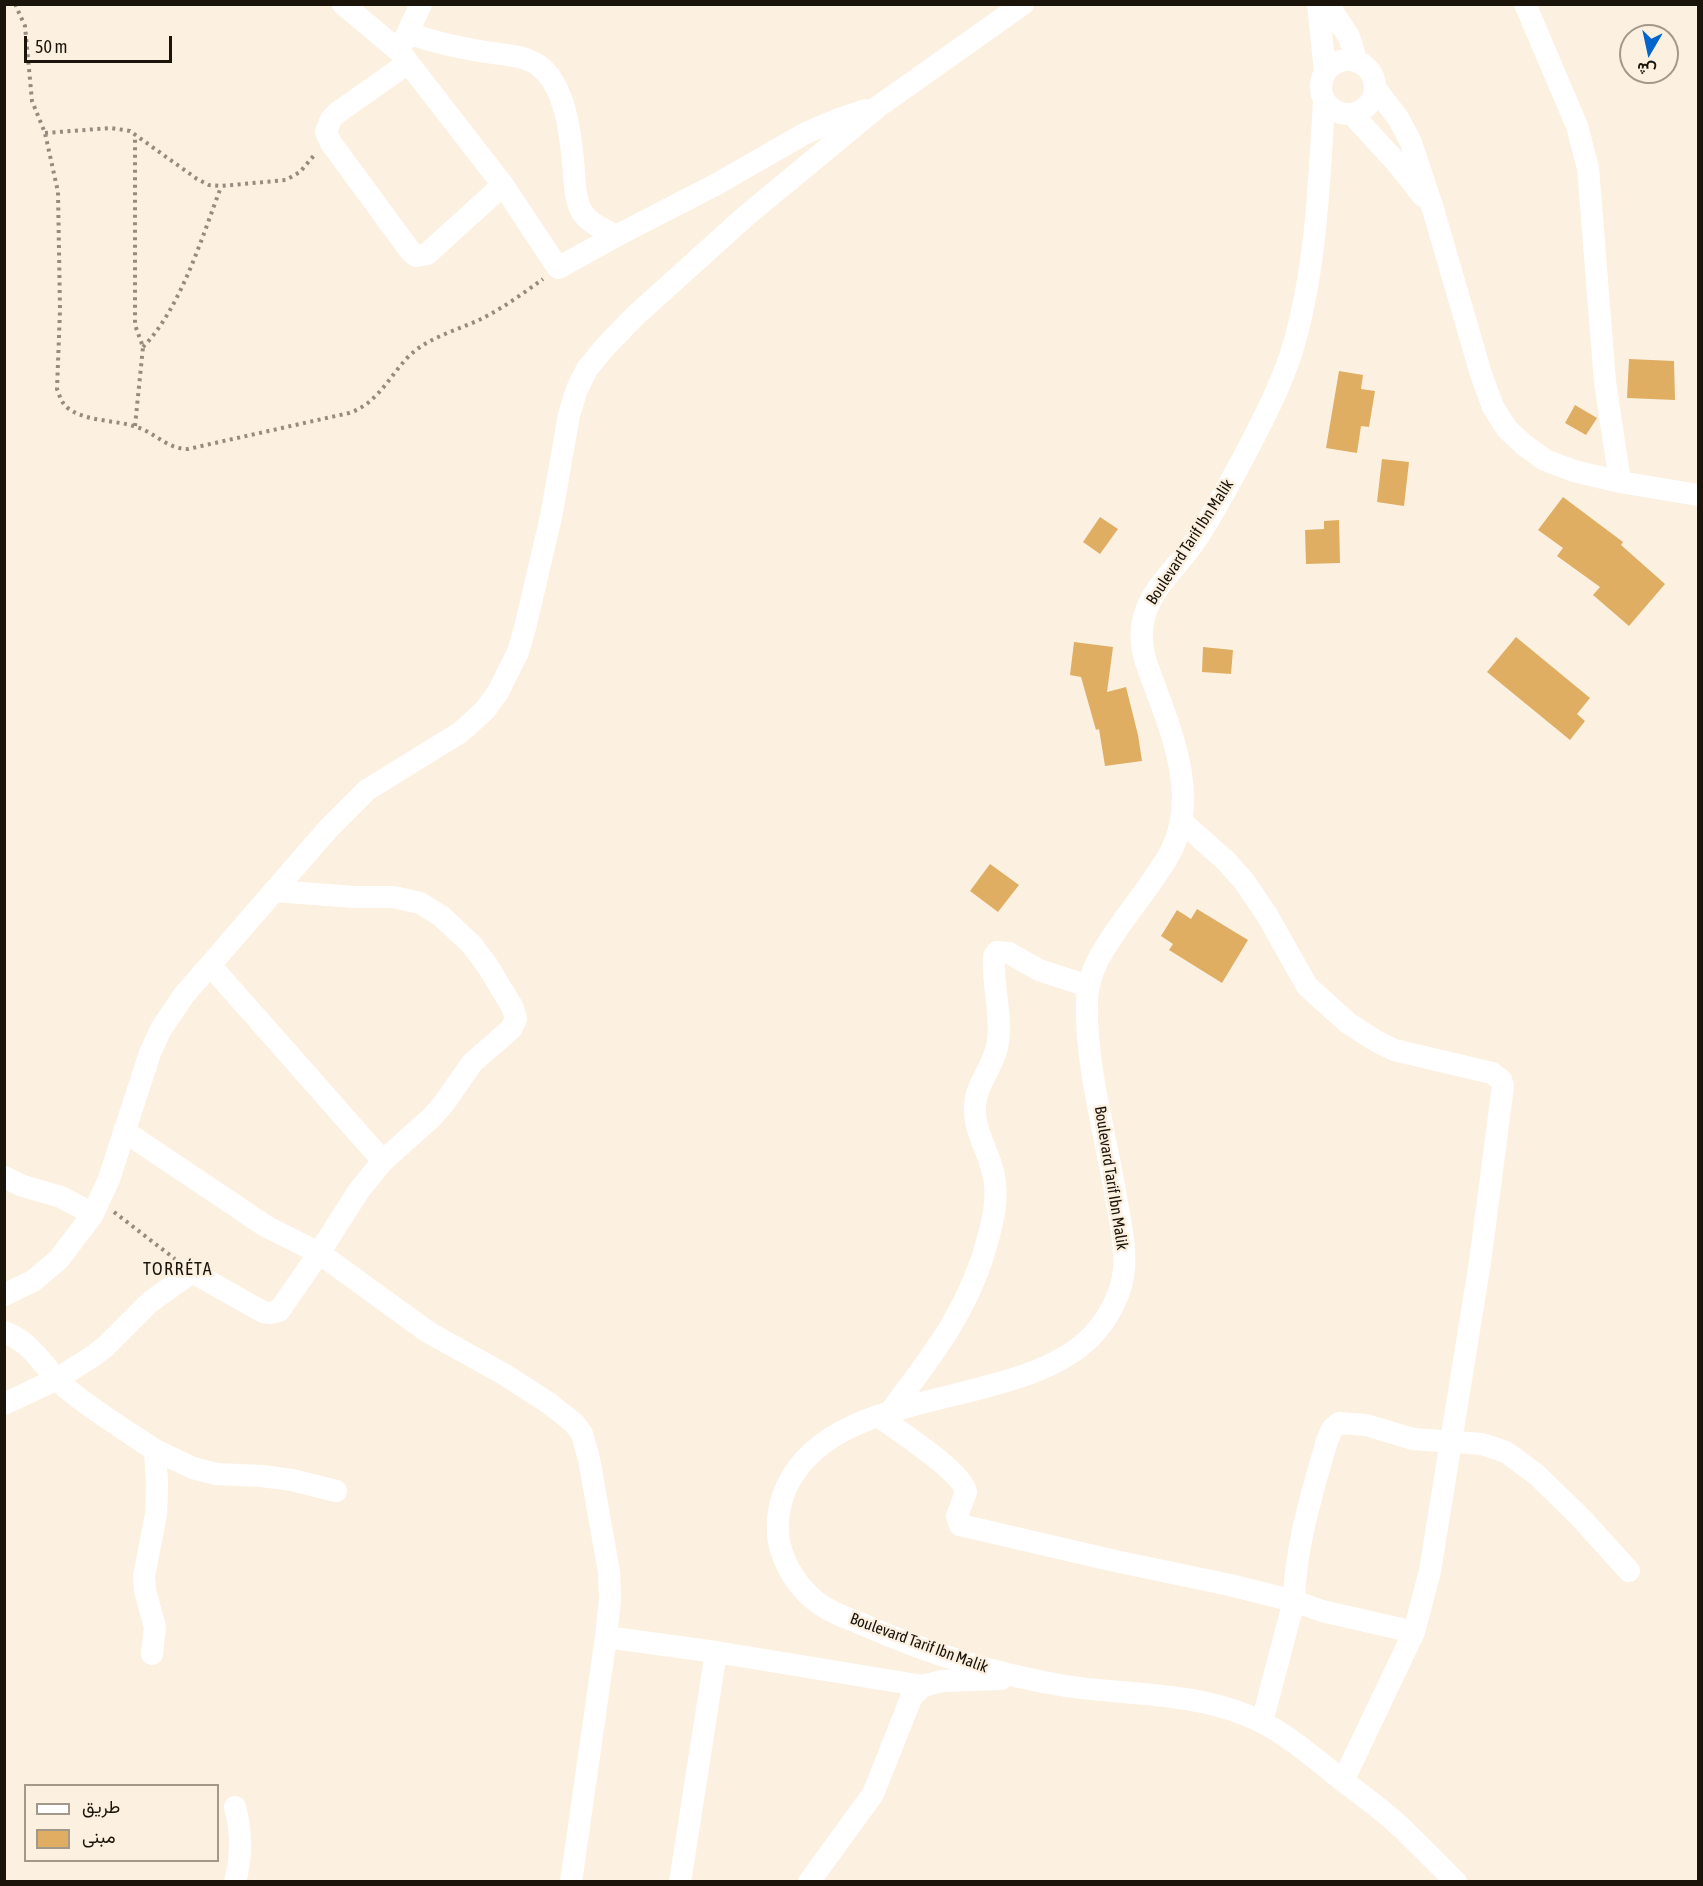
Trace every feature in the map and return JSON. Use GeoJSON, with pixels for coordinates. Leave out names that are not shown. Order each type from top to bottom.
{"type":"FeatureCollection","features":[{"type":"Feature","properties":{"kind":"street"},"geometry":{"type":"LineString","coordinates":[[342,4],[405,49],[503,185],[558,268],[715,185],[804,134],[836,120],[879,106]]}},
{"type":"Feature","properties":{"kind":"street"},"geometry":{"type":"LineString","coordinates":[[421,4],[405,49],[331,119],[326,132],[328,138],[407,246],[417,256],[427,254],[503,185]]}},
{"type":"Feature","properties":{"kind":"street"},"geometry":{"type":"LineString","coordinates":[[4,1295],[33,1281],[59,1259],[97,1207],[150,1053],[161,1029],[184,995],[328,829],[367,790],[460,732],[485,710],[498,692],[510,670],[525,628],[551,517],[569,415],[576,389],[587,369],[606,346],[662,291],[747,215],[879,106],[1023,4]]}},
{"type":"Feature","properties":{"kind":"street"},"geometry":{"type":"LineString","coordinates":[[1318,4],[1325,71]]}},
{"type":"Feature","properties":{"kind":"street"},"geometry":{"type":"LineString","coordinates":[[1328,4],[1349,37],[1358,62],[1371,73],[1375,88],[1398,118],[1410,140],[1433,209],[1481,374],[1493,407],[1507,429],[1545,460],[1574,471],[1620,482],[1698,495]]}},
{"type":"Feature","properties":{"kind":"street"},"geometry":{"type":"LineString","coordinates":[[1525,4],[1573,117],[1588,168],[1605,382],[1620,482]]}},
{"type":"Feature","properties":{"kind":"street"},"geometry":{"type":"LineString","coordinates":[[405,49],[457,47],[521,58],[532,61],[548,74],[564,106],[569,126],[576,196],[581,210],[589,220],[616,236]]}},
{"type":"Feature","properties":{"kind":"street"},"geometry":{"type":"LineString","coordinates":[[1358,62],[1343,61],[1333,64],[1325,71],[1320,92],[1324,102],[1332,109],[1348,114],[1396,162],[1433,209]]}},
{"type":"Feature","properties":{"kind":"street"},"geometry":{"type":"LineString","coordinates":[[1322,145],[1348,114],[1362,111],[1370,104],[1375,88]]}},
{"type":"Feature","properties":{"kind":"street","name":"Boulevard Tarif Ibn Malik"},"geometry":{"type":"LineString","coordinates":[[1324,102],[1314,238],[1306,293],[1287,363],[1263,420],[1220,501],[1190,548],[1158,588],[1144,615],[1141,642],[1144,659],[1179,762],[1184,798],[1181,821],[1169,855],[1105,946],[1088,986],[1087,1020],[1090,1057],[1124,1250],[1121,1284],[1113,1306],[1091,1336],[1075,1350],[1052,1364],[1024,1376],[883,1415],[847,1429],[823,1444],[803,1462],[790,1480],[780,1503],[778,1538],[784,1560],[795,1579],[812,1599],[833,1612],[891,1637],[1024,1679],[1109,1692],[1176,1696],[1214,1703],[1270,1725],[1393,1820],[1456,1881]]}},
{"type":"Feature","properties":{"kind":"street"},"geometry":{"type":"LineString","coordinates":[[1181,821],[1225,860],[1244,881],[1267,915],[1307,987],[1348,1023],[1394,1050],[1492,1073],[1501,1080],[1503,1086],[1480,1262],[1430,1571],[1414,1632],[1343,1781]]}},
{"type":"Feature","properties":{"kind":"street"},"geometry":{"type":"LineString","coordinates":[[4,1404],[57,1379],[105,1347],[150,1302],[192,1272],[263,1312],[279,1311],[360,1189],[383,1161],[432,1117],[483,1052],[511,1029],[516,1019],[513,1008],[479,954],[430,908],[407,899],[394,897],[356,897],[274,891]]}},
{"type":"Feature","properties":{"kind":"street"},"geometry":{"type":"LineString","coordinates":[[1088,986],[1039,970],[1010,953],[997,952],[994,956],[999,1010],[998,1044],[978,1089],[975,1105],[979,1132],[992,1166],[995,1183],[996,1201],[992,1222],[984,1254],[960,1313],[938,1348],[883,1415],[960,1479],[966,1492],[957,1516],[960,1525],[1218,1582],[1294,1601],[1322,1611],[1414,1632]]}},
{"type":"Feature","properties":{"kind":"street"},"geometry":{"type":"LineString","coordinates":[[210,965],[383,1161]]}},
{"type":"Feature","properties":{"kind":"street"},"geometry":{"type":"LineString","coordinates":[[124,1131],[267,1227],[319,1253],[428,1332],[507,1376],[550,1404],[574,1423],[582,1434],[609,1572],[610,1598],[571,1881]]}},
{"type":"Feature","properties":{"kind":"street"},"geometry":{"type":"LineString","coordinates":[[4,1177],[23,1186],[97,1207]]}},
{"type":"Feature","properties":{"kind":"street"},"geometry":{"type":"LineString","coordinates":[[4,1332],[31,1348],[57,1379],[75,1395],[155,1450],[193,1468],[216,1474],[292,1480],[336,1491]]}},
{"type":"Feature","properties":{"kind":"street"},"geometry":{"type":"LineString","coordinates":[[1262,1722],[1294,1601],[1305,1520],[1327,1441],[1332,1429],[1339,1424],[1352,1423],[1413,1438],[1482,1444],[1506,1452],[1537,1474],[1580,1516],[1629,1571]]}},
{"type":"Feature","properties":{"kind":"street"},"geometry":{"type":"LineString","coordinates":[[152,1654],[155,1627],[145,1592],[144,1576],[156,1514],[155,1450]]}},
{"type":"Feature","properties":{"kind":"street"},"geometry":{"type":"LineString","coordinates":[[606,1636],[923,1686],[942,1681],[1024,1679]]}},
{"type":"Feature","properties":{"kind":"street"},"geometry":{"type":"LineString","coordinates":[[680,1881],[716,1652]]}},
{"type":"Feature","properties":{"kind":"street"},"geometry":{"type":"LineString","coordinates":[[809,1881],[873,1794],[912,1696],[923,1686]]}},
{"type":"Feature","properties":{"kind":"street"},"geometry":{"type":"LineString","coordinates":[[235,1807],[241,1840],[235,1881]]}},
{"type":"Feature","properties":{"kind":"path"},"geometry":{"type":"LineString","coordinates":[[15,4],[25,26],[32,100],[45,134],[54,169],[59,214],[60,310],[57,389],[61,400],[68,408],[80,414],[135,426],[178,449],[359,410],[374,398],[419,347],[485,317],[558,268]]}},
{"type":"Feature","properties":{"kind":"path"},"geometry":{"type":"LineString","coordinates":[[45,134],[122,129],[135,135],[197,179],[209,185],[221,186],[286,180],[300,172],[328,138]]}},
{"type":"Feature","properties":{"kind":"path"},"geometry":{"type":"LineString","coordinates":[[135,135],[135,325],[143,347],[135,426]]}},
{"type":"Feature","properties":{"kind":"path"},"geometry":{"type":"LineString","coordinates":[[143,347],[159,327],[183,282],[221,186]]}},
{"type":"Feature","properties":{"kind":"path"},"geometry":{"type":"LineString","coordinates":[[97,1207],[192,1272]]}},
{"type":"Feature","properties":{"kind":"building"},"geometry":{"type":"Polygon","coordinates":[[[1629,359],[1674,361],[1675,400],[1627,398],[1629,359]]]}},
{"type":"Feature","properties":{"kind":"building"},"geometry":{"type":"Polygon","coordinates":[[[1339,371],[1363,375],[1361,389],[1375,391],[1369,427],[1361,426],[1357,453],[1326,448],[1339,371]]]}},
{"type":"Feature","properties":{"kind":"building"},"geometry":{"type":"Polygon","coordinates":[[[1575,405],[1597,418],[1586,435],[1565,423],[1575,405]]]}},
{"type":"Feature","properties":{"kind":"building"},"geometry":{"type":"Polygon","coordinates":[[[1382,459],[1409,462],[1404,506],[1377,502],[1382,459]]]}},
{"type":"Feature","properties":{"kind":"building"},"geometry":{"type":"Polygon","coordinates":[[[1563,497],[1623,542],[1621,545],[1665,584],[1629,626],[1593,595],[1600,587],[1557,556],[1563,548],[1538,530],[1563,497]]]}},
{"type":"Feature","properties":{"kind":"building"},"geometry":{"type":"Polygon","coordinates":[[[1100,517],[1118,529],[1100,554],[1083,542],[1100,517]]]}},
{"type":"Feature","properties":{"kind":"building"},"geometry":{"type":"Polygon","coordinates":[[[1339,520],[1340,563],[1306,564],[1305,530],[1324,529],[1324,521],[1339,520]]]}},
{"type":"Feature","properties":{"kind":"building"},"geometry":{"type":"Polygon","coordinates":[[[1516,637],[1590,698],[1577,714],[1585,721],[1570,740],[1487,672],[1516,637]]]}},
{"type":"Feature","properties":{"kind":"building"},"geometry":{"type":"Polygon","coordinates":[[[1074,642],[1113,647],[1107,692],[1126,687],[1142,761],[1105,766],[1099,729],[1096,730],[1081,677],[1070,675],[1074,642]]]}},
{"type":"Feature","properties":{"kind":"building"},"geometry":{"type":"Polygon","coordinates":[[[1203,647],[1233,650],[1231,674],[1202,672],[1203,647]]]}},
{"type":"Feature","properties":{"kind":"building"},"geometry":{"type":"Polygon","coordinates":[[[990,864],[1019,885],[998,912],[970,891],[990,864]]]}},
{"type":"Feature","properties":{"kind":"building"},"geometry":{"type":"Polygon","coordinates":[[[1197,909],[1248,940],[1222,983],[1169,950],[1173,944],[1161,936],[1177,910],[1191,919],[1197,909]]]}},
{"type":"Feature","properties":{"kind":"district","name":"TORRÉTA"},"geometry":{"type":"Point","coordinates":[178,1269]}}]}
